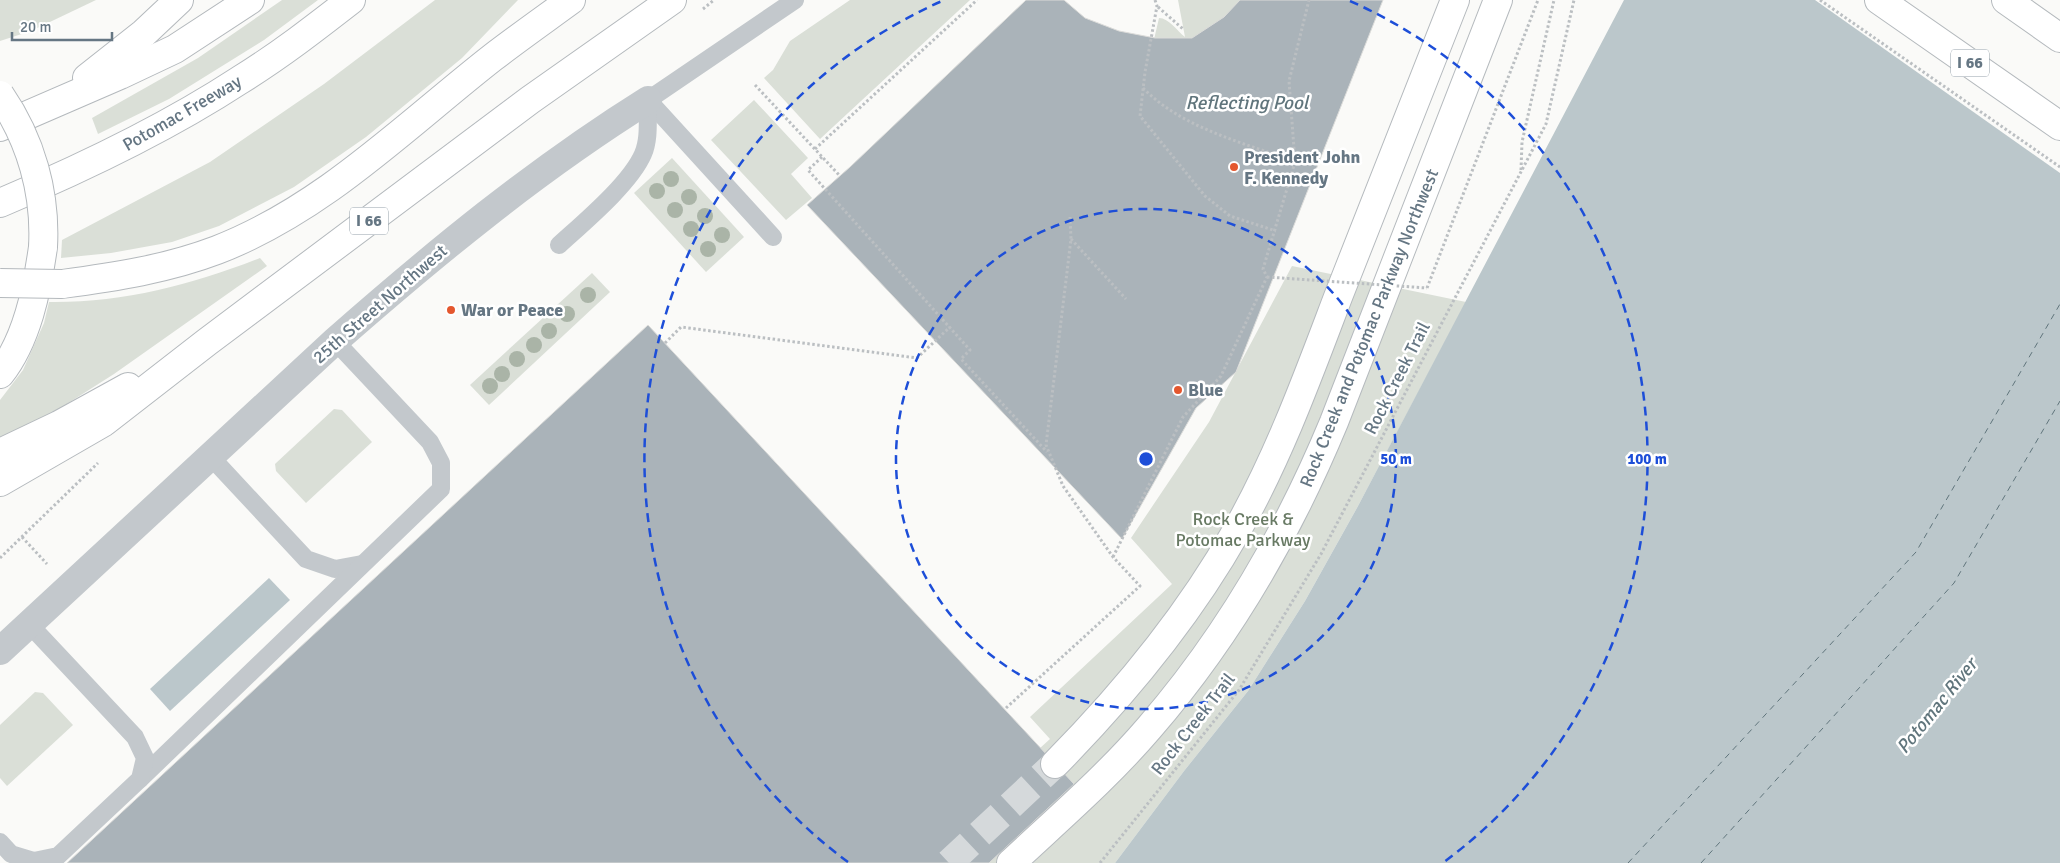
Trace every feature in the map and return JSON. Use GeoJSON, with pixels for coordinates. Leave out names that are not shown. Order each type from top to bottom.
{"type":"FeatureCollection","features":[{"type":"Feature","properties":{"kind":"main road"},"geometry":{"type":"LineString","coordinates":[[49,105],[112,60],[179,0]]}},
{"type":"Feature","properties":{"kind":"main road"},"geometry":{"type":"LineString","coordinates":[[0,127],[175,49],[250,0]]}},
{"type":"Feature","properties":{"kind":"main road","name":"Potomac Freeway"},"geometry":{"type":"LineString","coordinates":[[0,203],[87,165],[193,109],[281,52],[351,0]]}},
{"type":"Feature","properties":{"kind":"main road"},"geometry":{"type":"LineString","coordinates":[[492,58],[547,0]]}},
{"type":"Feature","properties":{"kind":"main road"},"geometry":{"type":"LineString","coordinates":[[0,283],[62,284],[143,271],[183,261],[218,249],[286,216],[354,171],[492,58],[571,0]]}},
{"type":"Feature","properties":{"kind":"main road","name":"I 66"},"geometry":{"type":"LineString","coordinates":[[0,453],[59,425],[207,342],[530,100],[672,0]]}},
{"type":"Feature","properties":{"kind":"main road"},"geometry":{"type":"LineString","coordinates":[[1055,764],[1097,721],[1147,663],[1179,621],[1238,529],[1284,436],[1455,0]]}},
{"type":"Feature","properties":{"kind":"main road","name":"Rock Creek and Potomac Parkway Northwest"},"geometry":{"type":"LineString","coordinates":[[1011,863],[1101,778],[1148,729],[1178,693],[1236,615],[1272,553],[1323,449],[1498,0]]}},
{"type":"Feature","properties":{"kind":"main road","name":"I 66"},"geometry":{"type":"LineString","coordinates":[[1879,0],[2060,126]]}},
{"type":"Feature","properties":{"kind":"main road"},"geometry":{"type":"LineString","coordinates":[[2006,0],[2060,38]]}},
{"type":"Feature","properties":{"kind":"main road"},"geometry":{"type":"LineString","coordinates":[[0,94],[11,111],[34,165],[42,195],[45,224],[40,273],[30,310],[19,340],[0,374]]}},
{"type":"Feature","properties":{"kind":"main road"},"geometry":{"type":"LineString","coordinates":[[0,482],[104,422],[207,342]]}},
{"type":"Feature","properties":{"kind":"street","name":"25th Street Northwest"},"geometry":{"type":"LineString","coordinates":[[0,651],[336,340],[408,278],[480,220],[576,148],[648,100]]}},
{"type":"Feature","properties":{"kind":"lane","name":"25th Street Northwest"},"geometry":{"type":"LineString","coordinates":[[648,100],[795,0]]}},
{"type":"Feature","properties":{"kind":"lane"},"geometry":{"type":"LineString","coordinates":[[648,100],[773,237]]}},
{"type":"Feature","properties":{"kind":"lane"},"geometry":{"type":"LineString","coordinates":[[559,245],[598,210],[625,181],[642,155],[646,141],[648,100]]}},
{"type":"Feature","properties":{"kind":"lane"},"geometry":{"type":"LineString","coordinates":[[0,842],[11,854],[34,862],[58,856],[441,489],[441,463],[430,442],[336,340]]}},
{"type":"Feature","properties":{"kind":"lane"},"geometry":{"type":"LineString","coordinates":[[210,456],[306,559],[335,570],[362,564]]}},
{"type":"Feature","properties":{"kind":"lane"},"geometry":{"type":"LineString","coordinates":[[29,624],[135,738],[145,758],[140,779]]}},
{"type":"Feature","properties":{"kind":"path"},"geometry":{"type":"LineString","coordinates":[[815,149],[977,0]]}},
{"type":"Feature","properties":{"kind":"path"},"geometry":{"type":"LineString","coordinates":[[1155,0],[1157,6],[1140,116],[1205,196],[1230,216],[1276,231]]}},
{"type":"Feature","properties":{"kind":"path"},"geometry":{"type":"LineString","coordinates":[[1267,277],[1263,269],[1276,231],[1295,162],[1290,81],[1309,0]]}},
{"type":"Feature","properties":{"kind":"path"},"geometry":{"type":"LineString","coordinates":[[1267,277],[1427,288],[1538,0]]}},
{"type":"Feature","properties":{"kind":"path"},"geometry":{"type":"LineString","coordinates":[[1521,171],[1522,142],[1554,0]]}},
{"type":"Feature","properties":{"kind":"path","name":"Rock Creek Trail"},"geometry":{"type":"LineString","coordinates":[[1100,863],[1239,690],[1321,554],[1546,124],[1574,0]]}},
{"type":"Feature","properties":{"kind":"path"},"geometry":{"type":"LineString","coordinates":[[1820,0],[2060,167]]}},
{"type":"Feature","properties":{"kind":"path"},"geometry":{"type":"LineString","coordinates":[[1157,6],[1183,29]]}},
{"type":"Feature","properties":{"kind":"path"},"geometry":{"type":"LineString","coordinates":[[755,85],[840,176]]}},
{"type":"Feature","properties":{"kind":"path"},"geometry":{"type":"LineString","coordinates":[[1143,88],[1153,98],[1184,120],[1295,162]]}},
{"type":"Feature","properties":{"kind":"path"},"geometry":{"type":"LineString","coordinates":[[822,157],[808,170],[970,350],[961,360],[1050,455]]}},
{"type":"Feature","properties":{"kind":"path"},"geometry":{"type":"LineString","coordinates":[[1006,708],[1140,586],[1113,557],[1063,486],[1046,445],[1071,239],[1070,216]]}},
{"type":"Feature","properties":{"kind":"path"},"geometry":{"type":"LineString","coordinates":[[1071,239],[1126,299]]}},
{"type":"Feature","properties":{"kind":"path"},"geometry":{"type":"LineString","coordinates":[[1113,557],[1182,417],[1221,376],[1267,277]]}},
{"type":"Feature","properties":{"kind":"path"},"geometry":{"type":"LineString","coordinates":[[665,343],[682,328],[917,358],[950,327]]}},
{"type":"Feature","properties":{"kind":"path"},"geometry":{"type":"LineString","coordinates":[[22,537],[48,565]]}},
{"type":"Feature","properties":{"kind":"green space"},"geometry":{"type":"Polygon","coordinates":[[[0,0],[96,0],[31,31],[0,41],[0,0]]]}},
{"type":"Feature","properties":{"kind":"green space"},"geometry":{"type":"Polygon","coordinates":[[[282,0],[318,0],[264,40],[169,99],[98,134],[92,118],[198,58],[282,0]]]}},
{"type":"Feature","properties":{"kind":"green space"},"geometry":{"type":"Polygon","coordinates":[[[435,0],[518,0],[462,58],[366,137],[294,187],[219,226],[172,242],[111,253],[61,258],[62,240],[210,162],[324,84],[435,0]]]}},
{"type":"Feature","properties":{"kind":"green space"},"geometry":{"type":"Polygon","coordinates":[[[850,0],[970,0],[820,139],[764,78],[773,70],[790,41],[850,0]]]}},
{"type":"Feature","properties":{"kind":"green space"},"geometry":{"type":"Polygon","coordinates":[[[1178,0],[1254,0],[1146,74],[1159,18],[1170,22],[1185,37],[1178,0]]]}},
{"type":"Feature","properties":{"kind":"green space"},"geometry":{"type":"Polygon","coordinates":[[[754,100],[808,158],[791,174],[812,198],[786,220],[711,140],[754,100]]]}},
{"type":"Feature","properties":{"kind":"green space"},"geometry":{"type":"Polygon","coordinates":[[[672,158],[744,237],[706,272],[634,193],[672,158]]]}},
{"type":"Feature","properties":{"kind":"green space"},"geometry":{"type":"Polygon","coordinates":[[[260,258],[267,266],[114,374],[40,421],[0,438],[0,400],[23,370],[44,323],[49,302],[76,302],[156,291],[209,276],[260,258]]]}},
{"type":"Feature","properties":{"kind":"green space","name":"Rock Creek & Potomac Parkway"},"geometry":{"type":"Polygon","coordinates":[[[1292,266],[1466,302],[1358,506],[1305,601],[1248,691],[1184,771],[1115,863],[913,863],[1050,739],[1030,717],[1172,584],[1131,538],[1209,422],[1292,266]]]}},
{"type":"Feature","properties":{"kind":"green space"},"geometry":{"type":"Polygon","coordinates":[[[592,273],[610,292],[489,405],[470,385],[592,273]]]}},
{"type":"Feature","properties":{"kind":"green space"},"geometry":{"type":"Polygon","coordinates":[[[334,409],[342,410],[372,442],[306,503],[276,471],[275,464],[334,409]]]}},
{"type":"Feature","properties":{"kind":"green space"},"geometry":{"type":"Polygon","coordinates":[[[35,692],[43,693],[73,725],[7,786],[0,778],[0,725],[35,692]]]}},
{"type":"Feature","properties":{"kind":"water","name":"Potomac River"},"geometry":{"type":"Polygon","coordinates":[[[1624,0],[2060,0],[2060,863],[1115,863],[1184,771],[1248,691],[1305,601],[1358,506],[1624,0]]]}},
{"type":"Feature","properties":{"kind":"water"},"geometry":{"type":"Polygon","coordinates":[[[269,578],[290,600],[170,711],[150,689],[269,578]]]}},
{"type":"Feature","properties":{"kind":"pier"},"geometry":{"type":"Polygon","coordinates":[[[1815,0],[2060,0],[2060,173],[1815,0]]]}},
{"type":"Feature","properties":{"kind":"building"},"geometry":{"type":"Polygon","coordinates":[[[1026,0],[1064,0],[1085,18],[1119,31],[1155,38],[1192,38],[1224,17],[1240,0],[1383,0],[1236,372],[1196,408],[1122,539],[807,205],[850,167],[1026,0]]]}},
{"type":"Feature","properties":{"kind":"building"},"geometry":{"type":"Polygon","coordinates":[[[648,325],[1074,784],[989,863],[67,863],[648,325]]]}},
{"type":"Feature","properties":{"kind":"ferry route"},"geometry":{"type":"LineString","coordinates":[[1628,863],[1916,552],[2060,304]]}},
{"type":"Feature","properties":{"kind":"ferry route"},"geometry":{"type":"LineString","coordinates":[[1701,863],[1954,583],[2060,401]]}},
{"type":"Feature","properties":{"kind":"tunnel"},"geometry":{"type":"LineString","coordinates":[[949,863],[1055,764]]}},
{"type":"Feature","properties":{"kind":"place","name":"President John F. Kennedy"},"geometry":{"type":"Point","coordinates":[1234,167]}},
{"type":"Feature","properties":{"kind":"place","name":"War or Peace"},"geometry":{"type":"Point","coordinates":[451,310]}},
{"type":"Feature","properties":{"kind":"place","name":"Blue"},"geometry":{"type":"Point","coordinates":[1178,390]}},
{"type":"Feature","properties":{"kind":"water label","name":"Reflecting Pool"},"geometry":{"type":"Point","coordinates":[1247,103]}}]}
